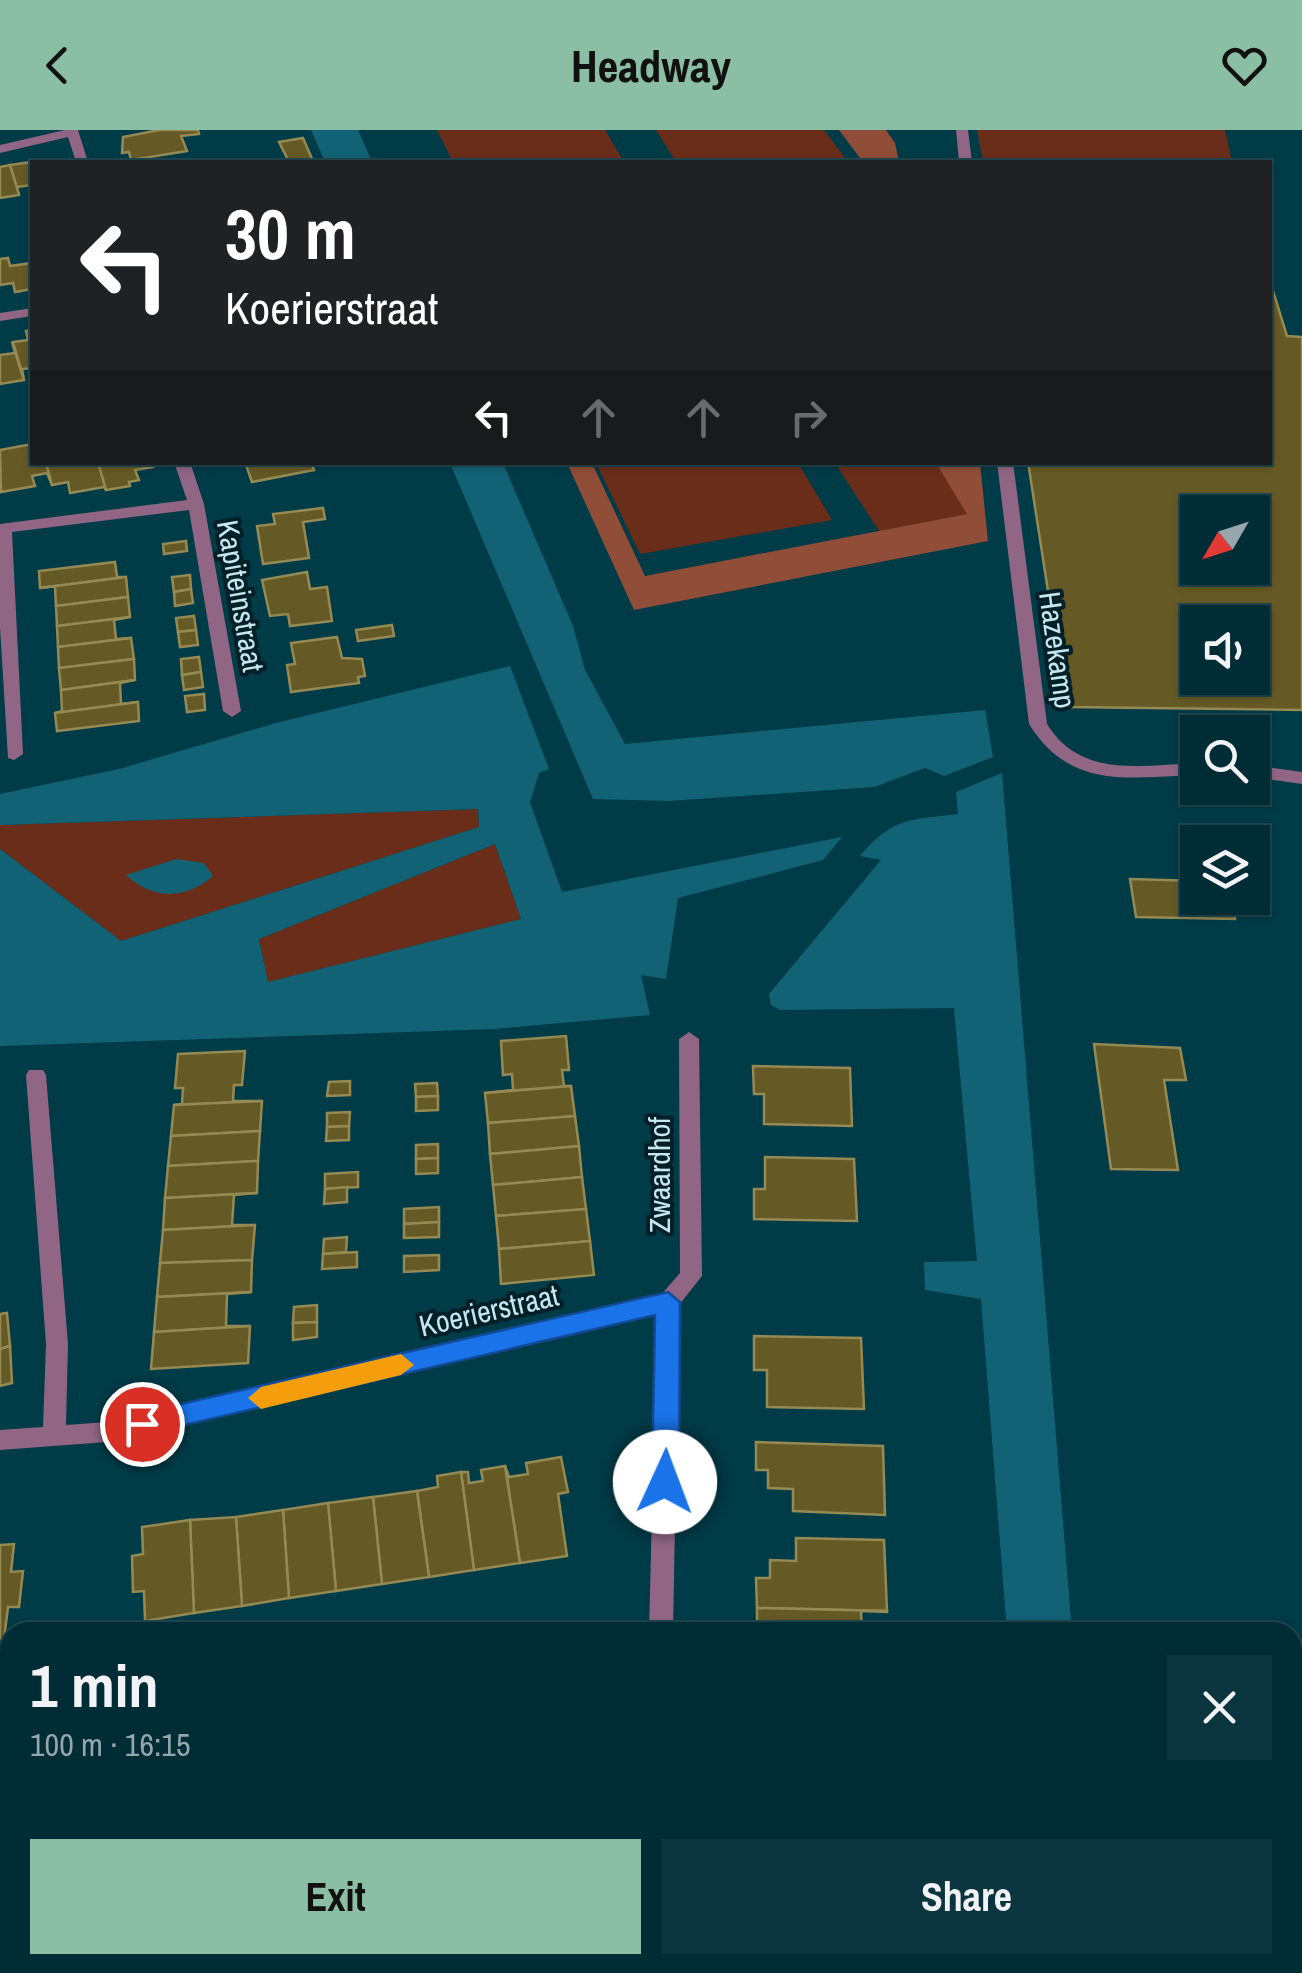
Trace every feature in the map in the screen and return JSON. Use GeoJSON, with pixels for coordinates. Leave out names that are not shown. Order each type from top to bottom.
{"type":"FeatureCollection","features":[{"type":"Feature","properties":{"kind":"street"},"geometry":{"type":"LineString","coordinates":[[962,130],[966,160]]}},
{"type":"Feature","properties":{"kind":"street"},"geometry":{"type":"LineString","coordinates":[[0,148],[72,131],[81,160]]}},
{"type":"Feature","properties":{"kind":"street"},"geometry":{"type":"LineString","coordinates":[[0,317],[30,312]]}},
{"type":"Feature","properties":{"kind":"street"},"geometry":{"type":"LineString","coordinates":[[183,465],[196,504]]}},
{"type":"Feature","properties":{"kind":"street","name":"Hazekamp"},"geometry":{"type":"LineString","coordinates":[[1004,465],[1038,724],[1049,749],[1081,768],[1180,770]]}},
{"type":"Feature","properties":{"kind":"street","name":"Kapiteinstraat"},"geometry":{"type":"LineString","coordinates":[[14,754],[2,529],[196,504],[232,712]]}},
{"type":"Feature","properties":{"kind":"street"},"geometry":{"type":"LineString","coordinates":[[1270,774],[1302,778]]}},
{"type":"Feature","properties":{"kind":"street","name":"Zwaardhof"},"geometry":{"type":"LineString","coordinates":[[668,1302],[691,1276],[689,1040]]}},
{"type":"Feature","properties":{"kind":"street"},"geometry":{"type":"LineString","coordinates":[[36,1074],[57,1344],[54,1436]]}},
{"type":"Feature","properties":{"kind":"street"},"geometry":{"type":"LineString","coordinates":[[661,1622],[668,1302]]}},
{"type":"Feature","properties":{"kind":"street","name":"Koerierstraat"},"geometry":{"type":"LineString","coordinates":[[0,1440],[145,1424],[668,1302]]}},
{"type":"Feature","properties":{"kind":"shaded area"},"geometry":{"type":"Polygon","coordinates":[[[437,130],[605,130],[623,160],[452,160],[437,130]]]}},
{"type":"Feature","properties":{"kind":"shaded area"},"geometry":{"type":"Polygon","coordinates":[[[656,130],[824,130],[846,160],[675,160],[656,130]]]}},
{"type":"Feature","properties":{"kind":"shaded area"},"geometry":{"type":"Polygon","coordinates":[[[839,130],[886,130],[895,143],[899,160],[862,160],[839,130]]]}},
{"type":"Feature","properties":{"kind":"shaded area"},"geometry":{"type":"Polygon","coordinates":[[[977,130],[1225,130],[1232,160],[983,160],[977,130]]]}},
{"type":"Feature","properties":{"kind":"shaded area"},"geometry":{"type":"Polygon","coordinates":[[[568,465],[593,465],[645,576],[967,514],[937,465],[980,465],[988,541],[634,610],[568,465]]]}},
{"type":"Feature","properties":{"kind":"shaded area"},"geometry":{"type":"Polygon","coordinates":[[[597,465],[799,465],[832,520],[640,554],[597,465]]]}},
{"type":"Feature","properties":{"kind":"shaded area"},"geometry":{"type":"Polygon","coordinates":[[[836,465],[937,465],[968,514],[879,531],[836,465]]]}},
{"type":"Feature","properties":{"kind":"shaded area"},"geometry":{"type":"Polygon","coordinates":[[[478,809],[479,827],[121,941],[0,849],[0,825],[478,809]]]}},
{"type":"Feature","properties":{"kind":"shaded area"},"geometry":{"type":"Polygon","coordinates":[[[495,844],[521,919],[268,982],[259,939],[495,844]]]}},
{"type":"Feature","properties":{"kind":"water"},"geometry":{"type":"Polygon","coordinates":[[[311,130],[358,130],[371,160],[324,160],[311,130]]]}},
{"type":"Feature","properties":{"kind":"water"},"geometry":{"type":"Polygon","coordinates":[[[451,465],[504,465],[573,626],[585,670],[625,744],[985,710],[993,757],[944,776],[925,768],[874,787],[669,801],[593,799],[451,465]]]}},
{"type":"Feature","properties":{"kind":"water"},"geometry":{"type":"Polygon","coordinates":[[[510,666],[549,769],[539,773],[530,802],[562,892],[842,837],[823,860],[678,898],[666,979],[641,975],[650,1015],[494,1029],[0,1046],[0,849],[121,941],[479,827],[478,809],[0,825],[0,794],[119,769],[276,723],[510,666]],[[495,844],[259,939],[268,982],[521,919],[495,844]]]}},
{"type":"Feature","properties":{"kind":"water"},"geometry":{"type":"Polygon","coordinates":[[[1002,773],[1071,1622],[1006,1622],[981,1299],[925,1290],[924,1262],[977,1261],[954,1008],[780,1010],[771,1005],[769,994],[881,860],[860,856],[872,843],[903,823],[958,814],[956,792],[1002,773]]]}},
{"type":"Feature","properties":{"kind":"water"},"geometry":{"type":"Polygon","coordinates":[[[176,859],[204,863],[213,876],[191,889],[169,894],[147,889],[126,875],[176,859]]]}},
{"type":"Feature","properties":{"kind":"building"},"geometry":{"type":"Polygon","coordinates":[[[159,130],[198,130],[199,134],[181,136],[187,151],[131,160],[129,152],[122,153],[123,137],[159,130]]]}},
{"type":"Feature","properties":{"kind":"building"},"geometry":{"type":"Polygon","coordinates":[[[303,138],[313,160],[288,160],[279,142],[303,138]]]}},
{"type":"Feature","properties":{"kind":"building"},"geometry":{"type":"Polygon","coordinates":[[[30,162],[30,185],[17,187],[19,195],[10,165],[30,162]]]}},
{"type":"Feature","properties":{"kind":"building"},"geometry":{"type":"Polygon","coordinates":[[[10,165],[19,195],[0,198],[0,167],[10,165]]]}},
{"type":"Feature","properties":{"kind":"building"},"geometry":{"type":"Polygon","coordinates":[[[8,258],[10,266],[30,263],[30,289],[15,292],[13,283],[0,285],[0,259],[8,258]]]}},
{"type":"Feature","properties":{"kind":"building"},"geometry":{"type":"Polygon","coordinates":[[[1272,287],[1287,336],[1302,337],[1302,710],[1066,707],[1028,465],[1272,465],[1272,287]]]}},
{"type":"Feature","properties":{"kind":"building"},"geometry":{"type":"Polygon","coordinates":[[[30,330],[30,368],[22,369],[24,380],[13,342],[28,340],[26,331],[30,330]]]}},
{"type":"Feature","properties":{"kind":"building"},"geometry":{"type":"Polygon","coordinates":[[[12,342],[24,380],[0,384],[0,355],[15,353],[12,342]]]}},
{"type":"Feature","properties":{"kind":"building"},"geometry":{"type":"Polygon","coordinates":[[[30,444],[30,465],[47,465],[52,485],[47,473],[32,476],[35,486],[1,492],[0,450],[30,444]]]}},
{"type":"Feature","properties":{"kind":"building"},"geometry":{"type":"Polygon","coordinates":[[[47,465],[99,465],[106,490],[104,487],[70,493],[68,482],[52,485],[47,465]]]}},
{"type":"Feature","properties":{"kind":"building"},"geometry":{"type":"Polygon","coordinates":[[[99,465],[152,465],[135,470],[139,480],[129,482],[130,486],[106,490],[99,465]]]}},
{"type":"Feature","properties":{"kind":"building"},"geometry":{"type":"Polygon","coordinates":[[[246,465],[312,465],[314,470],[252,482],[246,465]]]}},
{"type":"Feature","properties":{"kind":"building"},"geometry":{"type":"Polygon","coordinates":[[[323,508],[325,519],[303,522],[309,558],[263,564],[257,526],[275,524],[273,514],[323,508]]]}},
{"type":"Feature","properties":{"kind":"building"},"geometry":{"type":"Polygon","coordinates":[[[186,541],[187,551],[164,554],[163,544],[186,541]]]}},
{"type":"Feature","properties":{"kind":"building"},"geometry":{"type":"Polygon","coordinates":[[[115,562],[117,577],[126,577],[40,588],[39,571],[115,562]]]}},
{"type":"Feature","properties":{"kind":"building"},"geometry":{"type":"Polygon","coordinates":[[[307,572],[310,589],[327,587],[332,621],[290,626],[288,614],[270,616],[262,580],[307,572]]]}},
{"type":"Feature","properties":{"kind":"building"},"geometry":{"type":"Polygon","coordinates":[[[190,575],[191,589],[174,592],[172,577],[190,575]]]}},
{"type":"Feature","properties":{"kind":"building"},"geometry":{"type":"Polygon","coordinates":[[[126,577],[128,597],[56,606],[55,586],[126,577]]]}},
{"type":"Feature","properties":{"kind":"building"},"geometry":{"type":"Polygon","coordinates":[[[191,589],[193,603],[175,606],[174,592],[191,589]]]}},
{"type":"Feature","properties":{"kind":"building"},"geometry":{"type":"Polygon","coordinates":[[[128,597],[130,617],[57,626],[56,606],[128,597]]]}},
{"type":"Feature","properties":{"kind":"building"},"geometry":{"type":"Polygon","coordinates":[[[194,616],[196,630],[178,632],[176,618],[194,616]]]}},
{"type":"Feature","properties":{"kind":"building"},"geometry":{"type":"Polygon","coordinates":[[[130,617],[114,620],[116,639],[131,638],[58,647],[57,626],[130,617]]]}},
{"type":"Feature","properties":{"kind":"building"},"geometry":{"type":"Polygon","coordinates":[[[392,625],[394,636],[358,641],[356,630],[392,625]]]}},
{"type":"Feature","properties":{"kind":"building"},"geometry":{"type":"Polygon","coordinates":[[[196,630],[198,645],[180,647],[178,632],[196,630]]]}},
{"type":"Feature","properties":{"kind":"building"},"geometry":{"type":"Polygon","coordinates":[[[337,637],[342,658],[362,659],[365,676],[358,677],[359,683],[291,692],[287,665],[295,664],[291,643],[337,637]]]}},
{"type":"Feature","properties":{"kind":"building"},"geometry":{"type":"Polygon","coordinates":[[[131,638],[134,659],[59,668],[58,647],[131,638]]]}},
{"type":"Feature","properties":{"kind":"building"},"geometry":{"type":"Polygon","coordinates":[[[199,657],[201,672],[182,675],[181,659],[199,657]]]}},
{"type":"Feature","properties":{"kind":"building"},"geometry":{"type":"Polygon","coordinates":[[[134,659],[135,680],[61,690],[59,668],[134,659]]]}},
{"type":"Feature","properties":{"kind":"building"},"geometry":{"type":"Polygon","coordinates":[[[201,672],[203,687],[184,690],[182,675],[201,672]]]}},
{"type":"Feature","properties":{"kind":"building"},"geometry":{"type":"Polygon","coordinates":[[[135,680],[120,683],[121,704],[138,702],[55,713],[62,711],[61,690],[135,680]]]}},
{"type":"Feature","properties":{"kind":"building"},"geometry":{"type":"Polygon","coordinates":[[[204,694],[205,710],[187,712],[185,696],[204,694]]]}},
{"type":"Feature","properties":{"kind":"building"},"geometry":{"type":"Polygon","coordinates":[[[138,702],[139,721],[57,731],[55,713],[138,702]]]}},
{"type":"Feature","properties":{"kind":"building"},"geometry":{"type":"Polygon","coordinates":[[[1130,879],[1180,880],[1180,915],[1234,915],[1235,919],[1136,917],[1130,879]]]}},
{"type":"Feature","properties":{"kind":"building"},"geometry":{"type":"Polygon","coordinates":[[[566,1036],[569,1070],[562,1070],[564,1086],[571,1086],[485,1093],[513,1090],[512,1074],[503,1075],[501,1041],[566,1036]]]}},
{"type":"Feature","properties":{"kind":"building"},"geometry":{"type":"Polygon","coordinates":[[[1094,1044],[1180,1048],[1186,1080],[1164,1080],[1178,1170],[1111,1169],[1094,1044]]]}},
{"type":"Feature","properties":{"kind":"building"},"geometry":{"type":"Polygon","coordinates":[[[245,1051],[242,1085],[234,1085],[233,1101],[262,1101],[174,1105],[182,1104],[183,1088],[175,1088],[178,1054],[245,1051]]]}},
{"type":"Feature","properties":{"kind":"building"},"geometry":{"type":"Polygon","coordinates":[[[753,1066],[850,1068],[852,1126],[764,1124],[764,1094],[754,1094],[753,1066]]]}},
{"type":"Feature","properties":{"kind":"building"},"geometry":{"type":"Polygon","coordinates":[[[350,1081],[350,1095],[327,1096],[329,1082],[350,1081]]]}},
{"type":"Feature","properties":{"kind":"building"},"geometry":{"type":"Polygon","coordinates":[[[437,1083],[438,1096],[416,1097],[415,1084],[437,1083]]]}},
{"type":"Feature","properties":{"kind":"building"},"geometry":{"type":"Polygon","coordinates":[[[571,1086],[575,1116],[488,1123],[485,1093],[571,1086]]]}},
{"type":"Feature","properties":{"kind":"building"},"geometry":{"type":"Polygon","coordinates":[[[438,1096],[438,1110],[416,1111],[416,1097],[438,1096]]]}},
{"type":"Feature","properties":{"kind":"building"},"geometry":{"type":"Polygon","coordinates":[[[262,1101],[260,1131],[171,1136],[174,1105],[262,1101]]]}},
{"type":"Feature","properties":{"kind":"building"},"geometry":{"type":"Polygon","coordinates":[[[350,1112],[349,1126],[327,1127],[327,1113],[350,1112]]]}},
{"type":"Feature","properties":{"kind":"building"},"geometry":{"type":"Polygon","coordinates":[[[575,1116],[579,1146],[490,1154],[488,1123],[575,1116]]]}},
{"type":"Feature","properties":{"kind":"building"},"geometry":{"type":"Polygon","coordinates":[[[349,1126],[349,1140],[326,1141],[327,1127],[349,1126]]]}},
{"type":"Feature","properties":{"kind":"building"},"geometry":{"type":"Polygon","coordinates":[[[260,1131],[258,1161],[168,1166],[171,1136],[260,1131]]]}},
{"type":"Feature","properties":{"kind":"building"},"geometry":{"type":"Polygon","coordinates":[[[438,1144],[438,1158],[416,1159],[416,1145],[438,1144]]]}},
{"type":"Feature","properties":{"kind":"building"},"geometry":{"type":"Polygon","coordinates":[[[579,1146],[582,1177],[493,1185],[490,1154],[579,1146]]]}},
{"type":"Feature","properties":{"kind":"building"},"geometry":{"type":"Polygon","coordinates":[[[765,1157],[854,1159],[857,1221],[754,1219],[754,1189],[765,1189],[765,1157]]]}},
{"type":"Feature","properties":{"kind":"building"},"geometry":{"type":"Polygon","coordinates":[[[438,1158],[438,1173],[416,1174],[416,1159],[438,1158]]]}},
{"type":"Feature","properties":{"kind":"building"},"geometry":{"type":"Polygon","coordinates":[[[258,1161],[257,1193],[165,1198],[168,1166],[258,1161]]]}},
{"type":"Feature","properties":{"kind":"building"},"geometry":{"type":"Polygon","coordinates":[[[358,1172],[358,1187],[325,1189],[325,1174],[358,1172]]]}},
{"type":"Feature","properties":{"kind":"building"},"geometry":{"type":"Polygon","coordinates":[[[582,1177],[586,1209],[496,1216],[493,1185],[582,1177]]]}},
{"type":"Feature","properties":{"kind":"building"},"geometry":{"type":"Polygon","coordinates":[[[347,1187],[347,1202],[324,1204],[325,1189],[347,1187]]]}},
{"type":"Feature","properties":{"kind":"building"},"geometry":{"type":"Polygon","coordinates":[[[257,1193],[234,1195],[232,1225],[255,1225],[163,1230],[165,1198],[257,1193]]]}},
{"type":"Feature","properties":{"kind":"building"},"geometry":{"type":"Polygon","coordinates":[[[439,1207],[439,1222],[404,1224],[404,1209],[439,1207]]]}},
{"type":"Feature","properties":{"kind":"building"},"geometry":{"type":"Polygon","coordinates":[[[586,1209],[590,1241],[499,1249],[496,1216],[586,1209]]]}},
{"type":"Feature","properties":{"kind":"building"},"geometry":{"type":"Polygon","coordinates":[[[439,1222],[439,1237],[404,1238],[404,1224],[439,1222]]]}},
{"type":"Feature","properties":{"kind":"building"},"geometry":{"type":"Polygon","coordinates":[[[255,1225],[252,1260],[160,1263],[163,1230],[255,1225]]]}},
{"type":"Feature","properties":{"kind":"building"},"geometry":{"type":"Polygon","coordinates":[[[347,1237],[346,1252],[323,1254],[324,1239],[347,1237]]]}},
{"type":"Feature","properties":{"kind":"building"},"geometry":{"type":"Polygon","coordinates":[[[590,1241],[594,1275],[501,1284],[499,1249],[590,1241]]]}},
{"type":"Feature","properties":{"kind":"building"},"geometry":{"type":"Polygon","coordinates":[[[357,1252],[357,1267],[322,1269],[323,1254],[357,1252]]]}},
{"type":"Feature","properties":{"kind":"building"},"geometry":{"type":"Polygon","coordinates":[[[439,1255],[439,1270],[404,1272],[404,1256],[439,1255]]]}},
{"type":"Feature","properties":{"kind":"building"},"geometry":{"type":"Polygon","coordinates":[[[252,1260],[251,1292],[157,1297],[160,1263],[252,1260]]]}},
{"type":"Feature","properties":{"kind":"building"},"geometry":{"type":"Polygon","coordinates":[[[251,1292],[227,1294],[226,1326],[250,1326],[154,1332],[157,1297],[251,1292]]]}},
{"type":"Feature","properties":{"kind":"building"},"geometry":{"type":"Polygon","coordinates":[[[317,1305],[317,1322],[293,1323],[294,1307],[317,1305]]]}},
{"type":"Feature","properties":{"kind":"building"},"geometry":{"type":"Polygon","coordinates":[[[7,1313],[10,1346],[0,1349],[0,1314],[7,1313]]]}},
{"type":"Feature","properties":{"kind":"building"},"geometry":{"type":"Polygon","coordinates":[[[317,1322],[317,1337],[293,1340],[293,1323],[317,1322]]]}},
{"type":"Feature","properties":{"kind":"building"},"geometry":{"type":"Polygon","coordinates":[[[250,1326],[248,1363],[151,1369],[154,1332],[250,1326]]]}},
{"type":"Feature","properties":{"kind":"building"},"geometry":{"type":"Polygon","coordinates":[[[754,1336],[861,1338],[864,1409],[767,1407],[767,1370],[754,1370],[754,1336]]]}},
{"type":"Feature","properties":{"kind":"building"},"geometry":{"type":"Polygon","coordinates":[[[10,1346],[12,1383],[0,1386],[0,1349],[10,1346]]]}},
{"type":"Feature","properties":{"kind":"building"},"geometry":{"type":"Polygon","coordinates":[[[756,1442],[883,1446],[885,1515],[793,1511],[793,1489],[768,1488],[768,1470],[756,1470],[756,1442]]]}},
{"type":"Feature","properties":{"kind":"building"},"geometry":{"type":"Polygon","coordinates":[[[561,1457],[568,1492],[558,1494],[567,1556],[520,1563],[505,1466],[509,1477],[528,1474],[526,1463],[561,1457]]]}},
{"type":"Feature","properties":{"kind":"building"},"geometry":{"type":"Polygon","coordinates":[[[505,1466],[520,1563],[474,1570],[461,1472],[468,1472],[469,1483],[483,1481],[481,1470],[505,1466]]]}},
{"type":"Feature","properties":{"kind":"building"},"geometry":{"type":"Polygon","coordinates":[[[461,1472],[474,1570],[429,1577],[417,1491],[438,1487],[437,1476],[461,1472]]]}},
{"type":"Feature","properties":{"kind":"building"},"geometry":{"type":"Polygon","coordinates":[[[417,1491],[429,1577],[382,1584],[373,1497],[417,1491]]]}},
{"type":"Feature","properties":{"kind":"building"},"geometry":{"type":"Polygon","coordinates":[[[373,1497],[382,1584],[336,1591],[328,1503],[373,1497]]]}},
{"type":"Feature","properties":{"kind":"building"},"geometry":{"type":"Polygon","coordinates":[[[328,1503],[336,1591],[289,1598],[283,1510],[328,1503]]]}},
{"type":"Feature","properties":{"kind":"building"},"geometry":{"type":"Polygon","coordinates":[[[283,1510],[289,1598],[242,1606],[236,1517],[283,1510]]]}},
{"type":"Feature","properties":{"kind":"building"},"geometry":{"type":"Polygon","coordinates":[[[236,1517],[242,1606],[194,1613],[190,1520],[236,1517]]]}},
{"type":"Feature","properties":{"kind":"building"},"geometry":{"type":"Polygon","coordinates":[[[190,1520],[194,1613],[145,1621],[144,1591],[133,1592],[132,1556],[143,1554],[142,1527],[190,1520]]]}},
{"type":"Feature","properties":{"kind":"building"},"geometry":{"type":"Polygon","coordinates":[[[796,1538],[884,1540],[887,1611],[757,1608],[756,1578],[770,1578],[770,1560],[796,1561],[796,1538]]]}},
{"type":"Feature","properties":{"kind":"building"},"geometry":{"type":"Polygon","coordinates":[[[14,1544],[11,1572],[23,1571],[19,1607],[8,1607],[6,1622],[0,1622],[0,1545],[14,1544]]]}},
{"type":"Feature","properties":{"kind":"building"},"geometry":{"type":"Polygon","coordinates":[[[757,1608],[887,1611],[861,1611],[862,1622],[757,1622],[757,1608]]]}},
{"type":"Feature","properties":{"kind":"slow traffic"},"geometry":{"type":"LineString","coordinates":[[261,1398],[401,1365]]}},
{"type":"Feature","properties":{"kind":"route"},"geometry":{"type":"LineString","coordinates":[[142,1424],[668,1302],[665,1482]]}}]}
